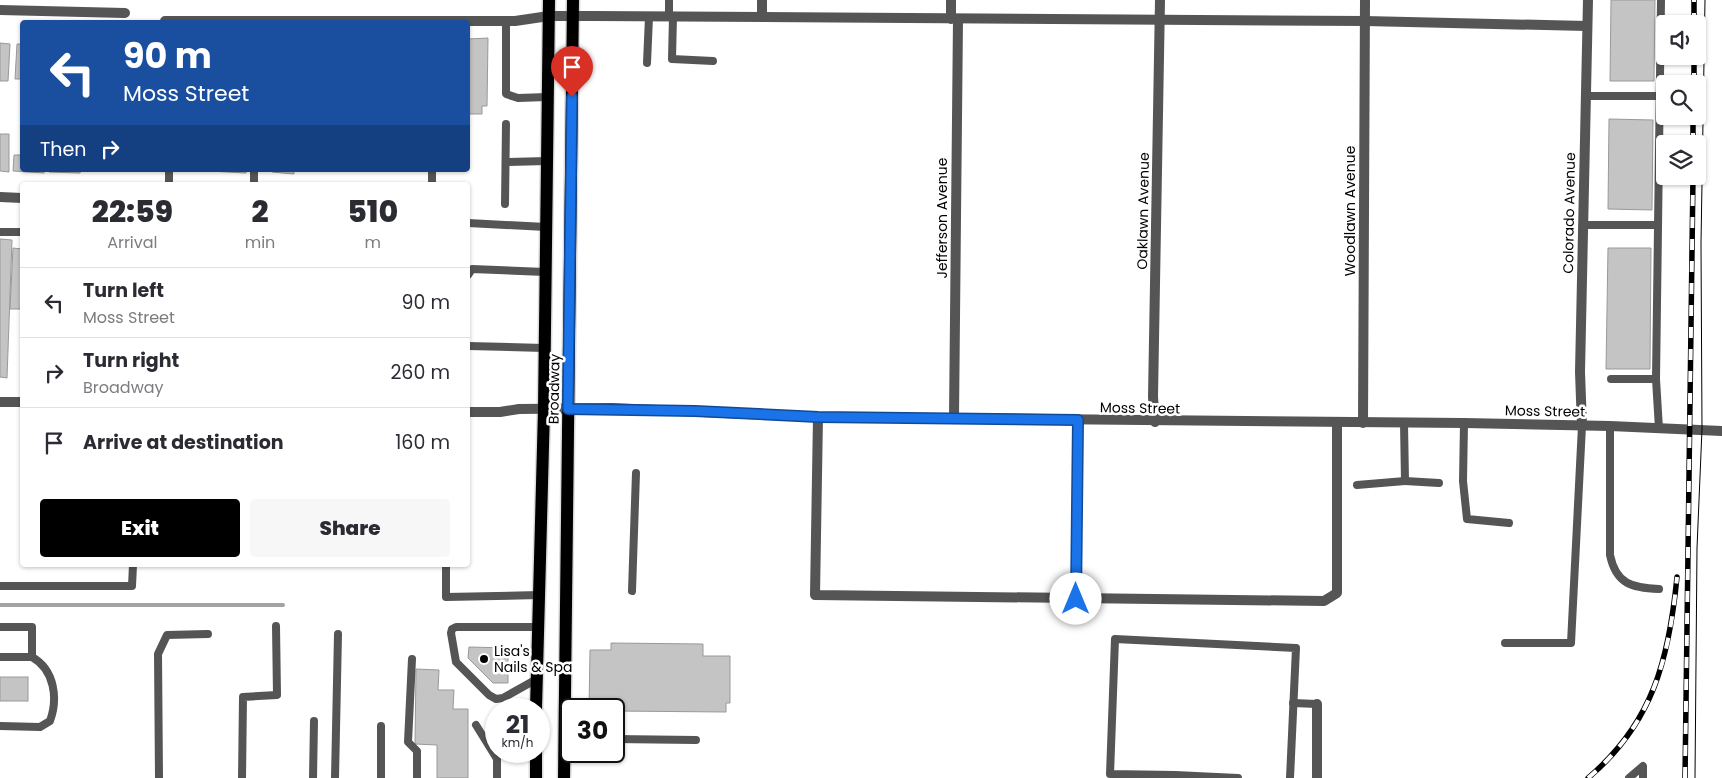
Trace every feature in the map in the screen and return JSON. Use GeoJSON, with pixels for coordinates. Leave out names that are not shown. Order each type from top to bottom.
{"type":"FeatureCollection","features":[{"type":"Feature","properties":{"kind":"main road","name":"Broadway"},"geometry":{"type":"LineString","coordinates":[[536,698],[540,627],[544,409],[549,0]]}},
{"type":"Feature","properties":{"kind":"main road","name":"Broadway"},"geometry":{"type":"LineString","coordinates":[[568,698],[568,409],[572,0]]}},
{"type":"Feature","properties":{"kind":"main road"},"geometry":{"type":"LineString","coordinates":[[536,763],[536,778]]}},
{"type":"Feature","properties":{"kind":"main road","name":"Broadway"},"geometry":{"type":"LineString","coordinates":[[564,778],[565,763]]}},
{"type":"Feature","properties":{"kind":"street"},"geometry":{"type":"LineString","coordinates":[[762,0],[762,17]]}},
{"type":"Feature","properties":{"kind":"street","name":"Jefferson Avenue"},"geometry":{"type":"LineString","coordinates":[[952,0],[954,19],[954,417]]}},
{"type":"Feature","properties":{"kind":"street","name":"Oaklawn Avenue"},"geometry":{"type":"LineString","coordinates":[[1155,422],[1153,397],[1160,0]]}},
{"type":"Feature","properties":{"kind":"street","name":"Woodlawn Avenue"},"geometry":{"type":"LineString","coordinates":[[1363,423],[1365,0]]}},
{"type":"Feature","properties":{"kind":"street","name":"Colorado Avenue"},"geometry":{"type":"LineString","coordinates":[[1582,426],[1580,372],[1588,0]]}},
{"type":"Feature","properties":{"kind":"street"},"geometry":{"type":"LineString","coordinates":[[0,10],[125,13]]}},
{"type":"Feature","properties":{"kind":"street"},"geometry":{"type":"LineString","coordinates":[[470,20],[572,16],[1365,21],[1587,26]]}},
{"type":"Feature","properties":{"kind":"street"},"geometry":{"type":"LineString","coordinates":[[0,197],[20,198]]}},
{"type":"Feature","properties":{"kind":"street"},"geometry":{"type":"LineString","coordinates":[[0,402],[20,402]]}},
{"type":"Feature","properties":{"kind":"street","name":"Moss Street"},"geometry":{"type":"LineString","coordinates":[[470,412],[568,409],[695,411],[818,417],[954,417],[1155,422],[1464,423],[1610,426],[1722,431]]}},
{"type":"Feature","properties":{"kind":"street"},"geometry":{"type":"LineString","coordinates":[[818,417],[815,595],[1076,599],[1324,601],[1337,593],[1337,423]]}},
{"type":"Feature","properties":{"kind":"street"},"geometry":{"type":"LineString","coordinates":[[1076,599],[1078,420]]}},
{"type":"Feature","properties":{"kind":"street"},"geometry":{"type":"LineString","coordinates":[[1317,704],[1317,778]]}},
{"type":"Feature","properties":{"kind":"lane"},"geometry":{"type":"LineString","coordinates":[[669,0],[672,59],[713,61]]}},
{"type":"Feature","properties":{"kind":"lane"},"geometry":{"type":"LineString","coordinates":[[1660,75],[1661,0]]}},
{"type":"Feature","properties":{"kind":"lane"},"geometry":{"type":"LineString","coordinates":[[647,64],[649,17]]}},
{"type":"Feature","properties":{"kind":"lane"},"geometry":{"type":"LineString","coordinates":[[506,20],[506,94],[518,98],[548,97]]}},
{"type":"Feature","properties":{"kind":"lane"},"geometry":{"type":"LineString","coordinates":[[1585,96],[1656,96]]}},
{"type":"Feature","properties":{"kind":"lane"},"geometry":{"type":"LineString","coordinates":[[505,204],[506,124]]}},
{"type":"Feature","properties":{"kind":"lane"},"geometry":{"type":"LineString","coordinates":[[1659,429],[1656,379],[1660,125]]}},
{"type":"Feature","properties":{"kind":"lane"},"geometry":{"type":"LineString","coordinates":[[506,162],[547,162]]}},
{"type":"Feature","properties":{"kind":"lane"},"geometry":{"type":"LineString","coordinates":[[470,223],[546,227]]}},
{"type":"Feature","properties":{"kind":"lane"},"geometry":{"type":"LineString","coordinates":[[1583,225],[1658,225]]}},
{"type":"Feature","properties":{"kind":"lane"},"geometry":{"type":"LineString","coordinates":[[0,232],[20,232]]}},
{"type":"Feature","properties":{"kind":"lane"},"geometry":{"type":"LineString","coordinates":[[470,272],[472,269],[545,272]]}},
{"type":"Feature","properties":{"kind":"lane"},"geometry":{"type":"LineString","coordinates":[[470,346],[544,348]]}},
{"type":"Feature","properties":{"kind":"lane"},"geometry":{"type":"LineString","coordinates":[[1611,380],[1656,379]]}},
{"type":"Feature","properties":{"kind":"lane"},"geometry":{"type":"LineString","coordinates":[[1404,423],[1405,481]]}},
{"type":"Feature","properties":{"kind":"lane"},"geometry":{"type":"LineString","coordinates":[[1464,423],[1463,481],[1467,519],[1509,523]]}},
{"type":"Feature","properties":{"kind":"lane"},"geometry":{"type":"LineString","coordinates":[[1505,643],[1571,643],[1582,426]]}},
{"type":"Feature","properties":{"kind":"lane"},"geometry":{"type":"LineString","coordinates":[[1610,426],[1610,554],[1612,566],[1620,579],[1638,589],[1659,589]]}},
{"type":"Feature","properties":{"kind":"lane"},"geometry":{"type":"LineString","coordinates":[[632,591],[636,472]]}},
{"type":"Feature","properties":{"kind":"lane"},"geometry":{"type":"LineString","coordinates":[[1357,485],[1405,481],[1439,483]]}},
{"type":"Feature","properties":{"kind":"lane"},"geometry":{"type":"LineString","coordinates":[[0,586],[132,586],[133,567]]}},
{"type":"Feature","properties":{"kind":"lane"},"geometry":{"type":"LineString","coordinates":[[446,567],[446,597],[540,595]]}},
{"type":"Feature","properties":{"kind":"lane"},"geometry":{"type":"LineString","coordinates":[[0,627],[32,626],[32,657]]}},
{"type":"Feature","properties":{"kind":"lane"},"geometry":{"type":"LineString","coordinates":[[242,778],[243,697],[277,695],[276,626]]}},
{"type":"Feature","properties":{"kind":"lane"},"geometry":{"type":"LineString","coordinates":[[537,679],[503,698],[496,699],[489,695],[456,662],[451,633],[452,629],[456,627],[540,627]]}},
{"type":"Feature","properties":{"kind":"lane"},"geometry":{"type":"LineString","coordinates":[[159,778],[158,654],[167,635],[208,634]]}},
{"type":"Feature","properties":{"kind":"lane"},"geometry":{"type":"LineString","coordinates":[[335,778],[338,634]]}},
{"type":"Feature","properties":{"kind":"lane"},"geometry":{"type":"LineString","coordinates":[[1238,778],[1110,774],[1115,639],[1296,648],[1290,778]]}},
{"type":"Feature","properties":{"kind":"lane"},"geometry":{"type":"LineString","coordinates":[[0,656],[32,657],[40,662],[50,678],[55,694],[54,708],[50,721],[40,727],[0,726]]}},
{"type":"Feature","properties":{"kind":"lane"},"geometry":{"type":"LineString","coordinates":[[412,658],[408,742],[417,751],[417,778]]}},
{"type":"Feature","properties":{"kind":"lane"},"geometry":{"type":"LineString","coordinates":[[1293,703],[1317,704]]}},
{"type":"Feature","properties":{"kind":"lane"},"geometry":{"type":"LineString","coordinates":[[313,778],[314,721]]}},
{"type":"Feature","properties":{"kind":"lane"},"geometry":{"type":"LineString","coordinates":[[476,725],[497,759],[497,778]]}},
{"type":"Feature","properties":{"kind":"lane"},"geometry":{"type":"LineString","coordinates":[[381,726],[381,778]]}},
{"type":"Feature","properties":{"kind":"lane"},"geometry":{"type":"LineString","coordinates":[[625,739],[696,740]]}},
{"type":"Feature","properties":{"kind":"lane"},"geometry":{"type":"LineString","coordinates":[[1629,778],[1643,766],[1643,778]]}},
{"type":"Feature","properties":{"kind":"building"},"geometry":{"type":"Polygon","coordinates":[[[1611,0],[1655,0],[1654,81],[1610,81],[1611,0]]]}},
{"type":"Feature","properties":{"kind":"building"},"geometry":{"type":"Polygon","coordinates":[[[488,38],[487,106],[482,106],[482,114],[470,114],[470,39],[488,38]]]}},
{"type":"Feature","properties":{"kind":"building"},"geometry":{"type":"Polygon","coordinates":[[[0,43],[10,44],[8,81],[0,81],[0,43]]]}},
{"type":"Feature","properties":{"kind":"building"},"geometry":{"type":"Polygon","coordinates":[[[17,44],[20,44],[20,79],[15,79],[17,44]]]}},
{"type":"Feature","properties":{"kind":"building"},"geometry":{"type":"Polygon","coordinates":[[[1609,119],[1653,120],[1652,210],[1608,209],[1609,119]]]}},
{"type":"Feature","properties":{"kind":"building"},"geometry":{"type":"Polygon","coordinates":[[[0,134],[9,134],[9,172],[0,171],[0,134]]]}},
{"type":"Feature","properties":{"kind":"building"},"geometry":{"type":"Polygon","coordinates":[[[14,155],[20,155],[20,171],[13,171],[14,155]]]}},
{"type":"Feature","properties":{"kind":"building"},"geometry":{"type":"Polygon","coordinates":[[[49,172],[80,172],[80,173],[49,172]]]}},
{"type":"Feature","properties":{"kind":"building"},"geometry":{"type":"Polygon","coordinates":[[[272,172],[294,172],[294,174],[272,172]]]}},
{"type":"Feature","properties":{"kind":"building"},"geometry":{"type":"Polygon","coordinates":[[[0,239],[12,240],[7,378],[0,377],[0,239]]]}},
{"type":"Feature","properties":{"kind":"building"},"geometry":{"type":"Polygon","coordinates":[[[13,248],[20,249],[20,309],[10,309],[13,248]]]}},
{"type":"Feature","properties":{"kind":"building"},"geometry":{"type":"Polygon","coordinates":[[[1608,248],[1651,248],[1650,369],[1606,369],[1608,248]]]}},
{"type":"Feature","properties":{"kind":"building"},"geometry":{"type":"Polygon","coordinates":[[[611,643],[703,644],[703,656],[730,656],[730,703],[726,703],[726,712],[625,711],[625,698],[589,698],[590,650],[611,650],[611,643]]]}},
{"type":"Feature","properties":{"kind":"building"},"geometry":{"type":"Polygon","coordinates":[[[469,647],[508,648],[508,683],[493,683],[468,658],[469,647]]]}},
{"type":"Feature","properties":{"kind":"building"},"geometry":{"type":"Polygon","coordinates":[[[416,669],[439,670],[438,690],[454,690],[453,709],[468,709],[468,778],[437,778],[437,745],[415,744],[416,669]]]}},
{"type":"Feature","properties":{"kind":"building"},"geometry":{"type":"Polygon","coordinates":[[[0,677],[28,677],[28,701],[0,701],[0,677]]]}},
{"type":"Feature","properties":{"kind":"waterway"},"geometry":{"type":"LineString","coordinates":[[0,605],[283,605]]}},
{"type":"Feature","properties":{"kind":"tram line"},"geometry":{"type":"LineString","coordinates":[[1695,778],[1697,548],[1702,429],[1701,243],[1705,0]]}},
{"type":"Feature","properties":{"kind":"railway"},"geometry":{"type":"LineString","coordinates":[[1694,0],[1694,15]]}},
{"type":"Feature","properties":{"kind":"railway"},"geometry":{"type":"LineString","coordinates":[[1694,65],[1694,75]]}},
{"type":"Feature","properties":{"kind":"railway"},"geometry":{"type":"LineString","coordinates":[[1693,125],[1693,135]]}},
{"type":"Feature","properties":{"kind":"railway"},"geometry":{"type":"LineString","coordinates":[[1685,778],[1693,185]]}},
{"type":"Feature","properties":{"kind":"railway"},"geometry":{"type":"LineString","coordinates":[[1588,778],[1610,757],[1628,735],[1643,712],[1654,688],[1669,635],[1677,577]]}},
{"type":"Feature","properties":{"kind":"place","name":"Lisa's Nails & Spa"},"geometry":{"type":"Point","coordinates":[484,659]}},
{"type":"Feature","properties":{"kind":"route"},"geometry":{"type":"LineString","coordinates":[[572,97],[568,409],[612,408],[818,417],[954,417],[1078,420],[1076,599]]}}]}
